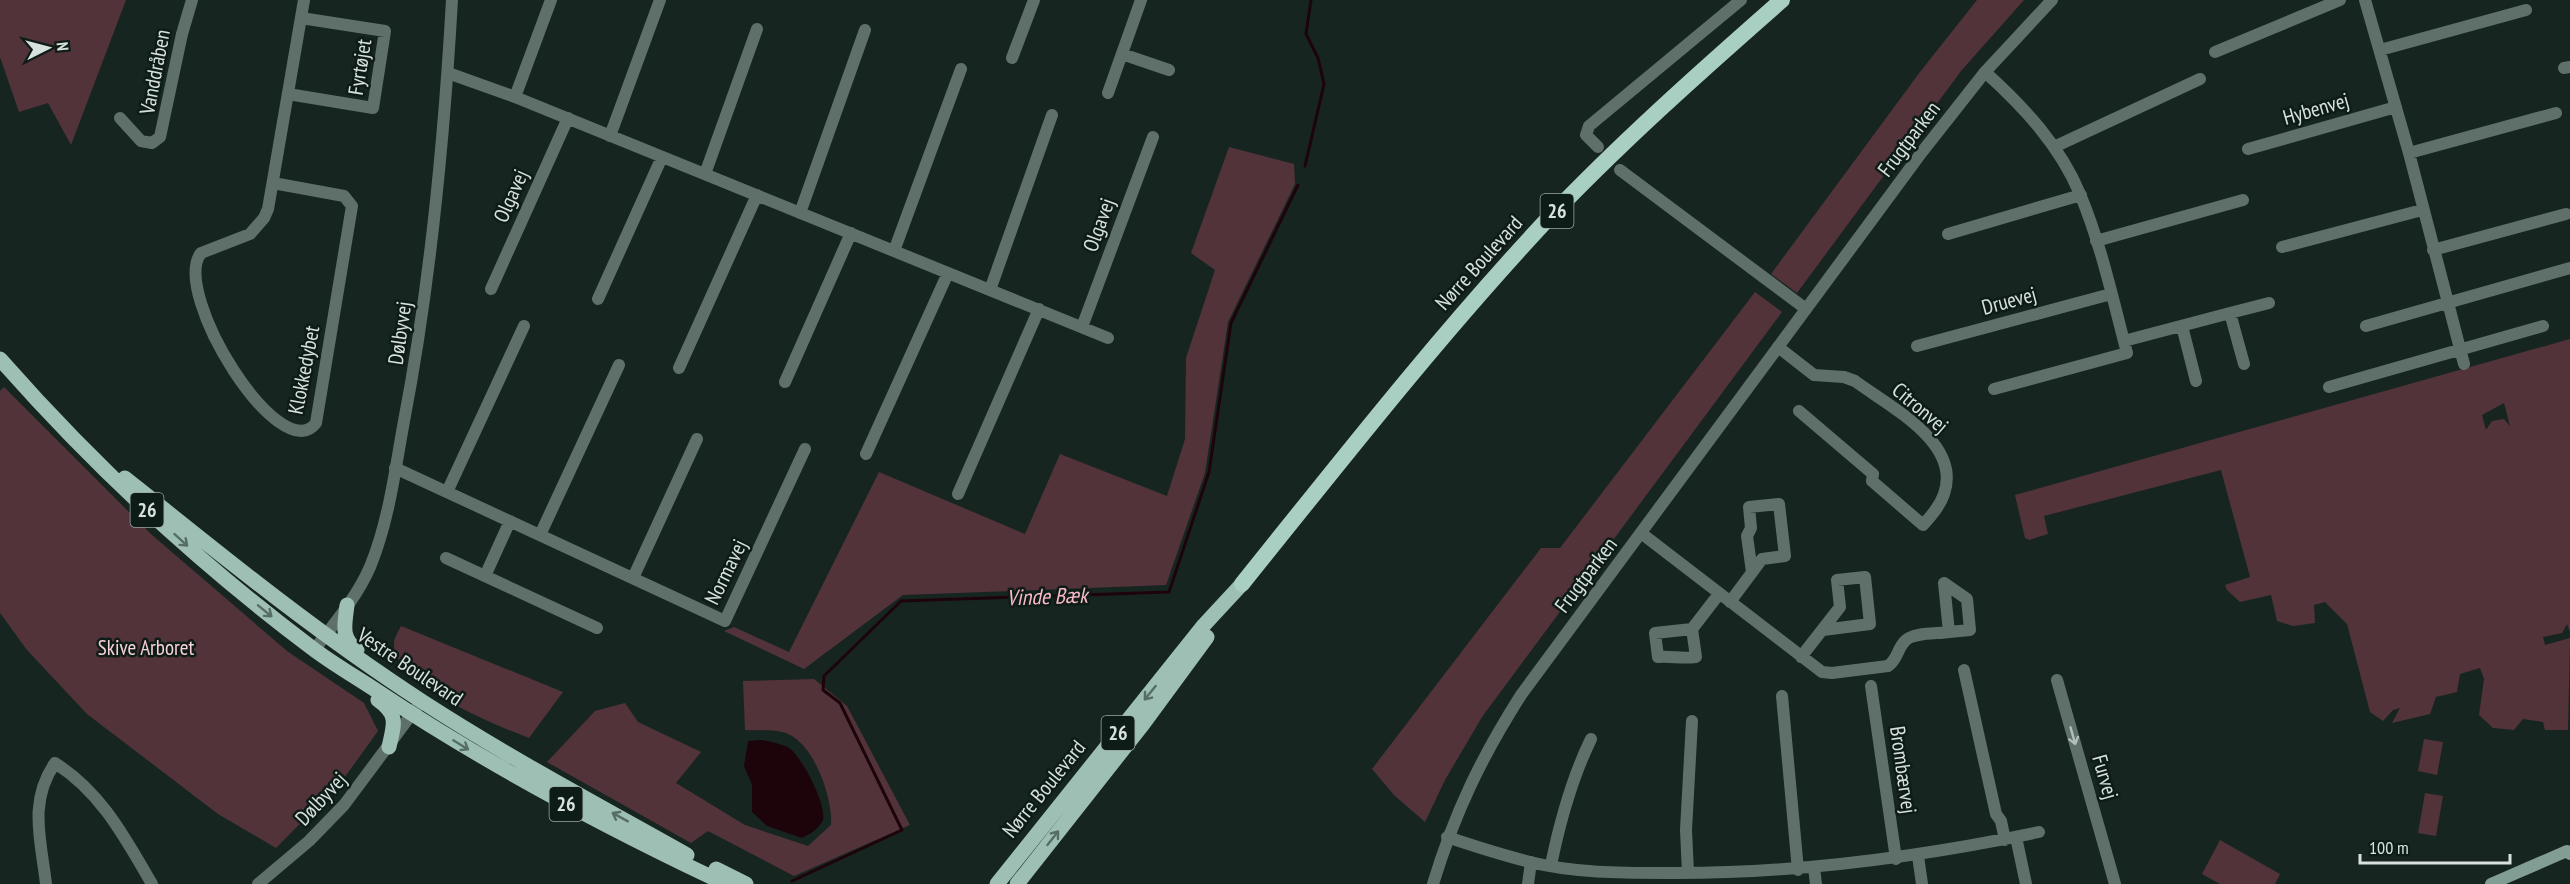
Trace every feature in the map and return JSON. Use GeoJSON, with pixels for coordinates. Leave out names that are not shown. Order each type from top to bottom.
{"type":"FeatureCollection","features":[{"type":"Feature","properties":{"kind":"highway","name":"Nørre Boulevard"},"geometry":{"type":"LineString","coordinates":[[1242,584],[1421,362],[1545,223],[1681,89],[1782,0]]}},
{"type":"Feature","properties":{"kind":"main road","name":"Vestre Boulevard"},"geometry":{"type":"LineString","coordinates":[[0,359],[114,481],[220,574],[314,650],[411,714],[498,767],[568,806],[726,884]]}},
{"type":"Feature","properties":{"kind":"main road","name":"Vestre Boulevard"},"geometry":{"type":"LineString","coordinates":[[78,442],[325,636],[422,701],[585,798],[746,884]]}},
{"type":"Feature","properties":{"kind":"main road","name":"Nørre Boulevard"},"geometry":{"type":"LineString","coordinates":[[997,884],[1204,625],[1242,584]]}},
{"type":"Feature","properties":{"kind":"main road","name":"Nørre Boulevard"},"geometry":{"type":"LineString","coordinates":[[1017,884],[1143,724],[1201,646],[1242,584]]}},
{"type":"Feature","properties":{"kind":"main road"},"geometry":{"type":"LineString","coordinates":[[347,605],[344,633],[348,644],[441,706],[451,719]]}},
{"type":"Feature","properties":{"kind":"main road"},"geometry":{"type":"LineString","coordinates":[[330,660],[345,677],[390,709],[393,717],[389,747]]}},
{"type":"Feature","properties":{"kind":"main road","name":"26"},"geometry":{"type":"LineString","coordinates":[[987,884],[1029,835],[1051,816]]}},
{"type":"Feature","properties":{"kind":"main road"},"geometry":{"type":"LineString","coordinates":[[2491,884],[2569,852]]}},
{"type":"Feature","properties":{"kind":"street","name":"Vanddråben"},"geometry":{"type":"LineString","coordinates":[[120,118],[141,141],[152,142],[160,137],[182,34],[192,0]]}},
{"type":"Feature","properties":{"kind":"street","name":"Klokkedybet"},"geometry":{"type":"LineString","coordinates":[[273,183],[344,196],[352,206],[316,423],[311,430],[304,433],[286,427],[264,409],[227,361],[211,331],[199,297],[194,266],[201,253],[241,239],[258,227],[268,209],[304,0]]}},
{"type":"Feature","properties":{"kind":"street","name":"Dølbyvej"},"geometry":{"type":"LineString","coordinates":[[314,650],[366,575],[381,534],[414,368],[432,243],[448,73],[452,0]]}},
{"type":"Feature","properties":{"kind":"street"},"geometry":{"type":"LineString","coordinates":[[515,97],[551,0]]}},
{"type":"Feature","properties":{"kind":"street"},"geometry":{"type":"LineString","coordinates":[[610,136],[660,0]]}},
{"type":"Feature","properties":{"kind":"street"},"geometry":{"type":"LineString","coordinates":[[1012,58],[1034,0]]}},
{"type":"Feature","properties":{"kind":"street"},"geometry":{"type":"LineString","coordinates":[[1108,93],[1141,0]]}},
{"type":"Feature","properties":{"kind":"street"},"geometry":{"type":"LineString","coordinates":[[1598,147],[1586,135],[1589,126],[1741,0]]}},
{"type":"Feature","properties":{"kind":"street","name":"Frugtparken"},"geometry":{"type":"LineString","coordinates":[[1433,884],[1447,837],[1474,775],[1521,695],[1922,152],[1985,72],[2052,0]]}},
{"type":"Feature","properties":{"kind":"street"},"geometry":{"type":"LineString","coordinates":[[2216,52],[2340,0]]}},
{"type":"Feature","properties":{"kind":"street"},"geometry":{"type":"LineString","coordinates":[[2365,0],[2409,153],[2464,364]]}},
{"type":"Feature","properties":{"kind":"street"},"geometry":{"type":"LineString","coordinates":[[2380,50],[2526,10]]}},
{"type":"Feature","properties":{"kind":"street","name":"Fyrtøjet"},"geometry":{"type":"LineString","coordinates":[[288,94],[373,108],[385,31],[301,18]]}},
{"type":"Feature","properties":{"kind":"street"},"geometry":{"type":"LineString","coordinates":[[705,174],[758,29]]}},
{"type":"Feature","properties":{"kind":"street"},"geometry":{"type":"LineString","coordinates":[[800,213],[865,30]]}},
{"type":"Feature","properties":{"kind":"street"},"geometry":{"type":"LineString","coordinates":[[1122,54],[1169,70]]}},
{"type":"Feature","properties":{"kind":"street"},"geometry":{"type":"LineString","coordinates":[[894,251],[961,69]]}},
{"type":"Feature","properties":{"kind":"street"},"geometry":{"type":"LineString","coordinates":[[1985,72],[2015,99],[2054,147],[2080,195],[2096,241],[2127,353],[1994,389]]}},
{"type":"Feature","properties":{"kind":"street"},"geometry":{"type":"LineString","coordinates":[[448,73],[568,118],[1108,338]]}},
{"type":"Feature","properties":{"kind":"street"},"geometry":{"type":"LineString","coordinates":[[2054,147],[2200,79]]}},
{"type":"Feature","properties":{"kind":"street","name":"Hybenvej"},"geometry":{"type":"LineString","coordinates":[[2248,149],[2396,107]]}},
{"type":"Feature","properties":{"kind":"street"},"geometry":{"type":"LineString","coordinates":[[2409,153],[2556,113]]}},
{"type":"Feature","properties":{"kind":"street"},"geometry":{"type":"LineString","coordinates":[[990,290],[1052,115]]}},
{"type":"Feature","properties":{"kind":"street","name":"Olgavej"},"geometry":{"type":"LineString","coordinates":[[491,289],[568,118]]}},
{"type":"Feature","properties":{"kind":"street","name":"Olgavej"},"geometry":{"type":"LineString","coordinates":[[1083,327],[1153,137]]}},
{"type":"Feature","properties":{"kind":"street"},"geometry":{"type":"LineString","coordinates":[[598,299],[662,157]]}},
{"type":"Feature","properties":{"kind":"street"},"geometry":{"type":"LineString","coordinates":[[1620,170],[1806,309]]}},
{"type":"Feature","properties":{"kind":"street"},"geometry":{"type":"LineString","coordinates":[[679,368],[757,195]]}},
{"type":"Feature","properties":{"kind":"street"},"geometry":{"type":"LineString","coordinates":[[1948,234],[2080,195]]}},
{"type":"Feature","properties":{"kind":"street"},"geometry":{"type":"LineString","coordinates":[[2096,241],[2243,200]]}},
{"type":"Feature","properties":{"kind":"street"},"geometry":{"type":"LineString","coordinates":[[2282,248],[2422,210]]}},
{"type":"Feature","properties":{"kind":"street"},"geometry":{"type":"LineString","coordinates":[[2433,250],[2566,214]]}},
{"type":"Feature","properties":{"kind":"street"},"geometry":{"type":"LineString","coordinates":[[785,382],[851,233]]}},
{"type":"Feature","properties":{"kind":"street"},"geometry":{"type":"LineString","coordinates":[[2366,326],[2570,268]]}},
{"type":"Feature","properties":{"kind":"street"},"geometry":{"type":"LineString","coordinates":[[866,454],[948,273]]}},
{"type":"Feature","properties":{"kind":"street","name":"Druevej"},"geometry":{"type":"LineString","coordinates":[[1917,346],[2111,294]]}},
{"type":"Feature","properties":{"kind":"street"},"geometry":{"type":"LineString","coordinates":[[2124,341],[2269,303]]}},
{"type":"Feature","properties":{"kind":"street"},"geometry":{"type":"LineString","coordinates":[[958,494],[1039,309]]}},
{"type":"Feature","properties":{"kind":"street"},"geometry":{"type":"LineString","coordinates":[[2230,313],[2244,364]]}},
{"type":"Feature","properties":{"kind":"street"},"geometry":{"type":"LineString","coordinates":[[447,492],[524,326]]}},
{"type":"Feature","properties":{"kind":"street"},"geometry":{"type":"LineString","coordinates":[[2182,326],[2196,381]]}},
{"type":"Feature","properties":{"kind":"street"},"geometry":{"type":"LineString","coordinates":[[2329,387],[2543,326]]}},
{"type":"Feature","properties":{"kind":"street","name":"Citronvej"},"geometry":{"type":"LineString","coordinates":[[1778,347],[1814,375],[1855,381],[1929,437],[1943,457],[1947,472],[1947,483],[1939,505],[1923,525],[1872,481],[1873,474],[1798,411]]}},
{"type":"Feature","properties":{"kind":"street"},"geometry":{"type":"LineString","coordinates":[[540,535],[619,365]]}},
{"type":"Feature","properties":{"kind":"street"},"geometry":{"type":"LineString","coordinates":[[633,578],[697,439]]}},
{"type":"Feature","properties":{"kind":"street","name":"Normavej"},"geometry":{"type":"LineString","coordinates":[[395,468],[725,621],[805,449]]}},
{"type":"Feature","properties":{"kind":"street"},"geometry":{"type":"LineString","coordinates":[[1730,602],[1752,572],[1761,559],[1785,556],[1779,504],[1749,507],[1751,528],[1747,536],[1752,572]]}},
{"type":"Feature","properties":{"kind":"street"},"geometry":{"type":"LineString","coordinates":[[485,576],[510,521]]}},
{"type":"Feature","properties":{"kind":"street"},"geometry":{"type":"LineString","coordinates":[[1641,534],[1816,669],[1832,673],[1888,666],[1897,657],[1904,641],[1910,637],[1949,632]]}},
{"type":"Feature","properties":{"kind":"street"},"geometry":{"type":"LineString","coordinates":[[446,558],[597,628]]}},
{"type":"Feature","properties":{"kind":"street"},"geometry":{"type":"LineString","coordinates":[[1801,657],[1840,607],[1837,580],[1865,577],[1870,624],[1823,630]]}},
{"type":"Feature","properties":{"kind":"street"},"geometry":{"type":"LineString","coordinates":[[1692,629],[1719,594]]}},
{"type":"Feature","properties":{"kind":"street"},"geometry":{"type":"LineString","coordinates":[[1964,670],[1996,814],[2010,838],[2026,884]]}},
{"type":"Feature","properties":{"kind":"street","name":"Furvej"},"geometry":{"type":"LineString","coordinates":[[2057,680],[2115,884]]}},
{"type":"Feature","properties":{"kind":"street","name":"Brombærvej"},"geometry":{"type":"LineString","coordinates":[[1871,686],[1896,859]]}},
{"type":"Feature","properties":{"kind":"street"},"geometry":{"type":"LineString","coordinates":[[1782,696],[1798,870]]}},
{"type":"Feature","properties":{"kind":"street","name":"Dølbyvej"},"geometry":{"type":"LineString","coordinates":[[259,883],[309,842],[344,805],[422,701]]}},
{"type":"Feature","properties":{"kind":"street"},"geometry":{"type":"LineString","coordinates":[[1688,873],[1686,830],[1692,721]]}},
{"type":"Feature","properties":{"kind":"street"},"geometry":{"type":"LineString","coordinates":[[1551,865],[1564,806],[1575,772],[1591,739]]}},
{"type":"Feature","properties":{"kind":"street"},"geometry":{"type":"LineString","coordinates":[[46,884],[38,814],[39,794],[45,778],[55,763],[70,772],[111,814],[152,884]]}},
{"type":"Feature","properties":{"kind":"street"},"geometry":{"type":"LineString","coordinates":[[1447,837],[1531,862],[1622,878],[1688,873],[1716,879],[1918,856],[2039,832]]}},
{"type":"Feature","properties":{"kind":"street"},"geometry":{"type":"LineString","coordinates":[[1918,856],[1922,884]]}},
{"type":"Feature","properties":{"kind":"street"},"geometry":{"type":"LineString","coordinates":[[1528,884],[1531,862]]}},
{"type":"Feature","properties":{"kind":"street"},"geometry":{"type":"LineString","coordinates":[[1814,868],[1816,884]]}},
{"type":"Feature","properties":{"kind":"green space"},"geometry":{"type":"Polygon","coordinates":[[[0,0],[126,0],[71,145],[48,103],[19,112],[0,57],[0,0]]]}},
{"type":"Feature","properties":{"kind":"green space"},"geometry":{"type":"Polygon","coordinates":[[[1977,0],[2024,0],[1961,71],[1797,293],[1771,274],[1920,72],[1977,0]]]}},
{"type":"Feature","properties":{"kind":"green space"},"geometry":{"type":"Polygon","coordinates":[[[1229,147],[1294,164],[1295,184],[1228,322],[1205,473],[1166,585],[903,595],[804,669],[724,631],[734,627],[789,652],[879,472],[1025,534],[1060,454],[1167,496],[1185,439],[1186,358],[1215,270],[1191,253],[1229,147]]]}},
{"type":"Feature","properties":{"kind":"green space"},"geometry":{"type":"Polygon","coordinates":[[[1755,292],[1782,312],[1482,717],[1445,780],[1425,822],[1394,795],[1372,769],[1541,548],[1560,548],[1755,292]]]}},
{"type":"Feature","properties":{"kind":"green space"},"geometry":{"type":"Polygon","coordinates":[[[2570,339],[2570,632],[2567,624],[2562,633],[2543,637],[2545,645],[2570,638],[2568,730],[2545,730],[2543,722],[2523,719],[2514,730],[2493,728],[2479,715],[2484,679],[2480,668],[2460,674],[2457,692],[2436,697],[2430,714],[2392,723],[2400,708],[2393,710],[2383,721],[2370,712],[2347,624],[2325,602],[2314,605],[2315,623],[2293,626],[2277,621],[2271,595],[2240,602],[2227,590],[2225,585],[2250,577],[2221,470],[2044,516],[2048,534],[2029,540],[2025,538],[2015,495],[2570,339]],[[2504,403],[2482,415],[2486,430],[2492,421],[2504,419],[2510,426],[2504,403]]]}},
{"type":"Feature","properties":{"kind":"green space","name":"Skive Arboret"},"geometry":{"type":"Polygon","coordinates":[[[4,387],[152,535],[287,651],[364,703],[378,731],[342,781],[276,848],[218,814],[87,714],[27,650],[0,613],[0,391],[4,387]]]}},
{"type":"Feature","properties":{"kind":"green space"},"geometry":{"type":"Polygon","coordinates":[[[401,626],[563,692],[529,738],[514,732],[449,701],[409,673],[398,658],[394,643],[401,626]]]}},
{"type":"Feature","properties":{"kind":"green space"},"geometry":{"type":"Polygon","coordinates":[[[814,679],[847,706],[910,825],[794,876],[708,831],[691,843],[547,762],[595,711],[625,703],[638,722],[701,752],[676,783],[745,825],[808,846],[831,825],[825,785],[812,757],[793,737],[777,731],[745,730],[743,681],[814,679]]]}},
{"type":"Feature","properties":{"kind":"green space"},"geometry":{"type":"Polygon","coordinates":[[[2424,739],[2443,742],[2437,775],[2418,771],[2424,739]]]}},
{"type":"Feature","properties":{"kind":"green space"},"geometry":{"type":"Polygon","coordinates":[[[2425,793],[2443,796],[2436,836],[2418,833],[2425,793]]]}},
{"type":"Feature","properties":{"kind":"green space"},"geometry":{"type":"Polygon","coordinates":[[[2220,840],[2280,874],[2275,884],[2220,884],[2202,874],[2220,840]]]}},
{"type":"Feature","properties":{"kind":"shaded area"},"geometry":{"type":"Polygon","coordinates":[[[762,740],[789,748],[807,771],[817,793],[823,820],[817,829],[802,838],[767,826],[752,812],[752,785],[744,766],[748,741],[762,740]]]}},
{"type":"Feature","properties":{"kind":"waterway","name":"Vinde Bæk"},"geometry":{"type":"LineString","coordinates":[[1305,166],[1324,84],[1318,58],[1306,34],[1311,0]]}},
{"type":"Feature","properties":{"kind":"waterway","name":"Vinde Bæk"},"geometry":{"type":"LineString","coordinates":[[792,881],[902,830],[840,703],[823,690],[824,676],[901,601],[1169,592],[1209,472],[1231,323],[1298,185]]}}]}
